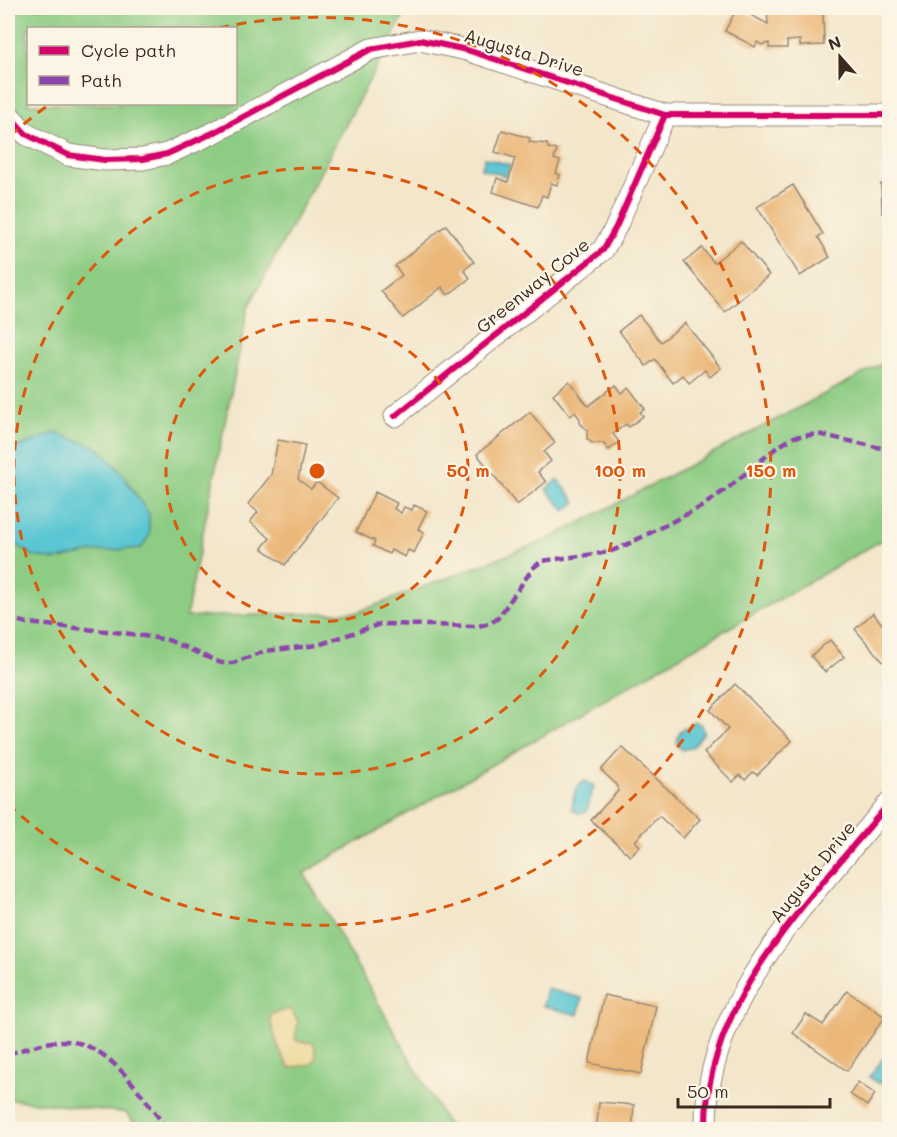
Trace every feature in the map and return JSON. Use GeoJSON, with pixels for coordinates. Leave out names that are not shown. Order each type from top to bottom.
{"type":"FeatureCollection","features":[{"type":"Feature","properties":{"kind":"street","name":"Augusta Drive"},"geometry":{"type":"LineString","coordinates":[[8,114],[26,134],[68,155],[105,160],[143,159],[167,154],[215,132],[371,49],[420,40],[467,50],[665,115],[890,115]]}},
{"type":"Feature","properties":{"kind":"street","name":"Greenway Cove"},"geometry":{"type":"LineString","coordinates":[[395,416],[603,250],[616,227],[665,115]]}},
{"type":"Feature","properties":{"kind":"street","name":"Augusta Drive"},"geometry":{"type":"LineString","coordinates":[[706,1130],[709,1080],[721,1037],[742,990],[780,936],[890,802]]}},
{"type":"Feature","properties":{"kind":"green space"},"geometry":{"type":"Polygon","coordinates":[[[8,8],[408,8],[248,308],[186,617],[358,612],[551,538],[889,360],[889,536],[304,873],[450,1129],[140,1129],[126,1113],[8,1099],[8,8]]]}},
{"type":"Feature","properties":{"kind":"sand"},"geometry":{"type":"Polygon","coordinates":[[[290,1009],[298,1021],[295,1039],[300,1042],[314,1043],[316,1058],[311,1064],[290,1068],[275,1038],[270,1019],[272,1014],[290,1009]]]}},
{"type":"Feature","properties":{"kind":"water"},"geometry":{"type":"Polygon","coordinates":[[[485,158],[510,165],[506,176],[481,169],[485,158]]]}},
{"type":"Feature","properties":{"kind":"water"},"geometry":{"type":"Polygon","coordinates":[[[55,433],[97,447],[120,471],[149,514],[149,536],[141,548],[92,552],[55,560],[34,556],[8,539],[8,457],[15,448],[55,433]]]}},
{"type":"Feature","properties":{"kind":"water"},"geometry":{"type":"Polygon","coordinates":[[[558,480],[576,502],[565,511],[546,489],[558,480]]]}},
{"type":"Feature","properties":{"kind":"water"},"geometry":{"type":"Polygon","coordinates":[[[696,723],[702,725],[704,732],[693,747],[682,750],[676,744],[680,731],[696,723]]]}},
{"type":"Feature","properties":{"kind":"water"},"geometry":{"type":"Polygon","coordinates":[[[586,781],[594,786],[587,811],[579,814],[572,809],[574,796],[579,786],[586,781]]]}},
{"type":"Feature","properties":{"kind":"water"},"geometry":{"type":"Polygon","coordinates":[[[547,989],[582,998],[578,1015],[543,1006],[547,989]]]}},
{"type":"Feature","properties":{"kind":"water"},"geometry":{"type":"Polygon","coordinates":[[[888,1052],[889,1072],[880,1084],[869,1077],[888,1052]]]}},
{"type":"Feature","properties":{"kind":"building"},"geometry":{"type":"Polygon","coordinates":[[[737,8],[768,24],[767,12],[782,12],[782,8],[802,8],[802,12],[823,12],[824,45],[800,46],[800,40],[787,41],[787,48],[769,48],[769,43],[762,45],[757,42],[755,47],[725,31],[737,8]]]}},
{"type":"Feature","properties":{"kind":"building"},"geometry":{"type":"Polygon","coordinates":[[[502,130],[530,138],[529,142],[547,144],[548,148],[557,150],[554,159],[560,161],[556,173],[560,175],[557,185],[551,183],[547,197],[542,195],[538,207],[493,192],[497,178],[508,182],[515,158],[495,152],[502,130]]]}},
{"type":"Feature","properties":{"kind":"building"},"geometry":{"type":"Polygon","coordinates":[[[881,184],[890,184],[890,212],[882,213],[881,184]]]}},
{"type":"Feature","properties":{"kind":"building"},"geometry":{"type":"Polygon","coordinates":[[[793,185],[823,234],[818,237],[830,257],[800,276],[757,207],[793,185]]]}},
{"type":"Feature","properties":{"kind":"building"},"geometry":{"type":"Polygon","coordinates":[[[446,225],[474,262],[464,270],[470,278],[448,295],[442,287],[403,318],[381,291],[402,275],[395,266],[446,225]]]}},
{"type":"Feature","properties":{"kind":"building"},"geometry":{"type":"Polygon","coordinates":[[[890,230],[890,266],[886,266],[884,231],[890,230]]]}},
{"type":"Feature","properties":{"kind":"building"},"geometry":{"type":"Polygon","coordinates":[[[741,241],[769,275],[725,312],[684,262],[702,248],[714,263],[741,241]]]}},
{"type":"Feature","properties":{"kind":"building"},"geometry":{"type":"Polygon","coordinates":[[[639,315],[661,342],[685,323],[721,368],[710,377],[705,370],[689,383],[683,375],[673,383],[655,359],[646,366],[619,331],[639,315]]]}},
{"type":"Feature","properties":{"kind":"building"},"geometry":{"type":"Polygon","coordinates":[[[569,381],[588,406],[616,385],[622,393],[629,388],[645,409],[640,412],[643,416],[629,427],[626,424],[613,434],[619,442],[609,450],[603,443],[592,443],[587,439],[587,430],[580,423],[575,412],[570,416],[553,394],[569,381]]]}},
{"type":"Feature","properties":{"kind":"building"},"geometry":{"type":"Polygon","coordinates":[[[530,412],[555,443],[544,452],[551,461],[538,472],[546,482],[517,505],[477,454],[530,412]]]}},
{"type":"Feature","properties":{"kind":"building"},"geometry":{"type":"Polygon","coordinates":[[[278,440],[305,445],[298,479],[311,489],[317,482],[338,498],[285,565],[262,548],[270,538],[250,522],[258,512],[248,504],[271,475],[278,440]]]}},
{"type":"Feature","properties":{"kind":"building"},"geometry":{"type":"Polygon","coordinates":[[[375,492],[397,503],[394,509],[401,513],[404,507],[412,510],[414,505],[427,511],[418,529],[424,532],[414,553],[408,550],[405,557],[391,550],[389,554],[373,546],[375,541],[356,532],[375,492]]]}},
{"type":"Feature","properties":{"kind":"building"},"geometry":{"type":"Polygon","coordinates":[[[873,613],[882,624],[890,618],[890,670],[855,629],[873,613]]]}},
{"type":"Feature","properties":{"kind":"building"},"geometry":{"type":"Polygon","coordinates":[[[830,640],[844,657],[825,672],[811,656],[830,640]]]}},
{"type":"Feature","properties":{"kind":"building"},"geometry":{"type":"Polygon","coordinates":[[[735,684],[792,741],[757,775],[753,772],[745,780],[740,775],[733,782],[704,753],[728,729],[710,710],[735,684]]]}},
{"type":"Feature","properties":{"kind":"building"},"geometry":{"type":"Polygon","coordinates":[[[622,747],[700,819],[683,838],[659,816],[635,841],[640,846],[630,856],[591,820],[618,791],[617,785],[601,770],[622,747]]]}},
{"type":"Feature","properties":{"kind":"building"},"geometry":{"type":"Polygon","coordinates":[[[847,991],[885,1017],[847,1071],[793,1033],[806,1014],[823,1025],[847,991]]]}},
{"type":"Feature","properties":{"kind":"building"},"geometry":{"type":"Polygon","coordinates":[[[604,995],[656,1006],[641,1074],[589,1063],[604,995]]]}},
{"type":"Feature","properties":{"kind":"building"},"geometry":{"type":"Polygon","coordinates":[[[858,1082],[875,1094],[867,1106],[850,1094],[858,1082]]]}},
{"type":"Feature","properties":{"kind":"building"},"geometry":{"type":"Polygon","coordinates":[[[599,1102],[634,1105],[632,1130],[591,1130],[591,1124],[597,1124],[599,1102]]]}},
{"type":"Feature","properties":{"kind":"marked path"},"geometry":{"type":"LineString","coordinates":[[8,614],[12,619],[27,623],[125,633],[168,640],[221,663],[233,663],[265,651],[318,645],[380,624],[478,626],[498,618],[533,568],[542,561],[609,552],[626,545],[701,507],[776,448],[794,437],[818,434],[890,450]]}},
{"type":"Feature","properties":{"kind":"marked path"},"geometry":{"type":"LineString","coordinates":[[8,1054],[41,1044],[61,1041],[78,1043],[94,1049],[123,1072],[168,1130]]}},
{"type":"Feature","properties":{"kind":"cycle path"},"geometry":{"type":"LineString","coordinates":[[8,114],[26,134],[68,155],[105,160],[143,159],[167,154],[215,132],[371,49],[420,40],[467,50],[665,115],[890,115]]}},
{"type":"Feature","properties":{"kind":"cycle path"},"geometry":{"type":"LineString","coordinates":[[395,416],[603,250],[616,227],[665,115]]}},
{"type":"Feature","properties":{"kind":"cycle path"},"geometry":{"type":"LineString","coordinates":[[706,1130],[710,1082],[723,1037],[743,994],[768,953],[797,913],[890,802]]}}]}
